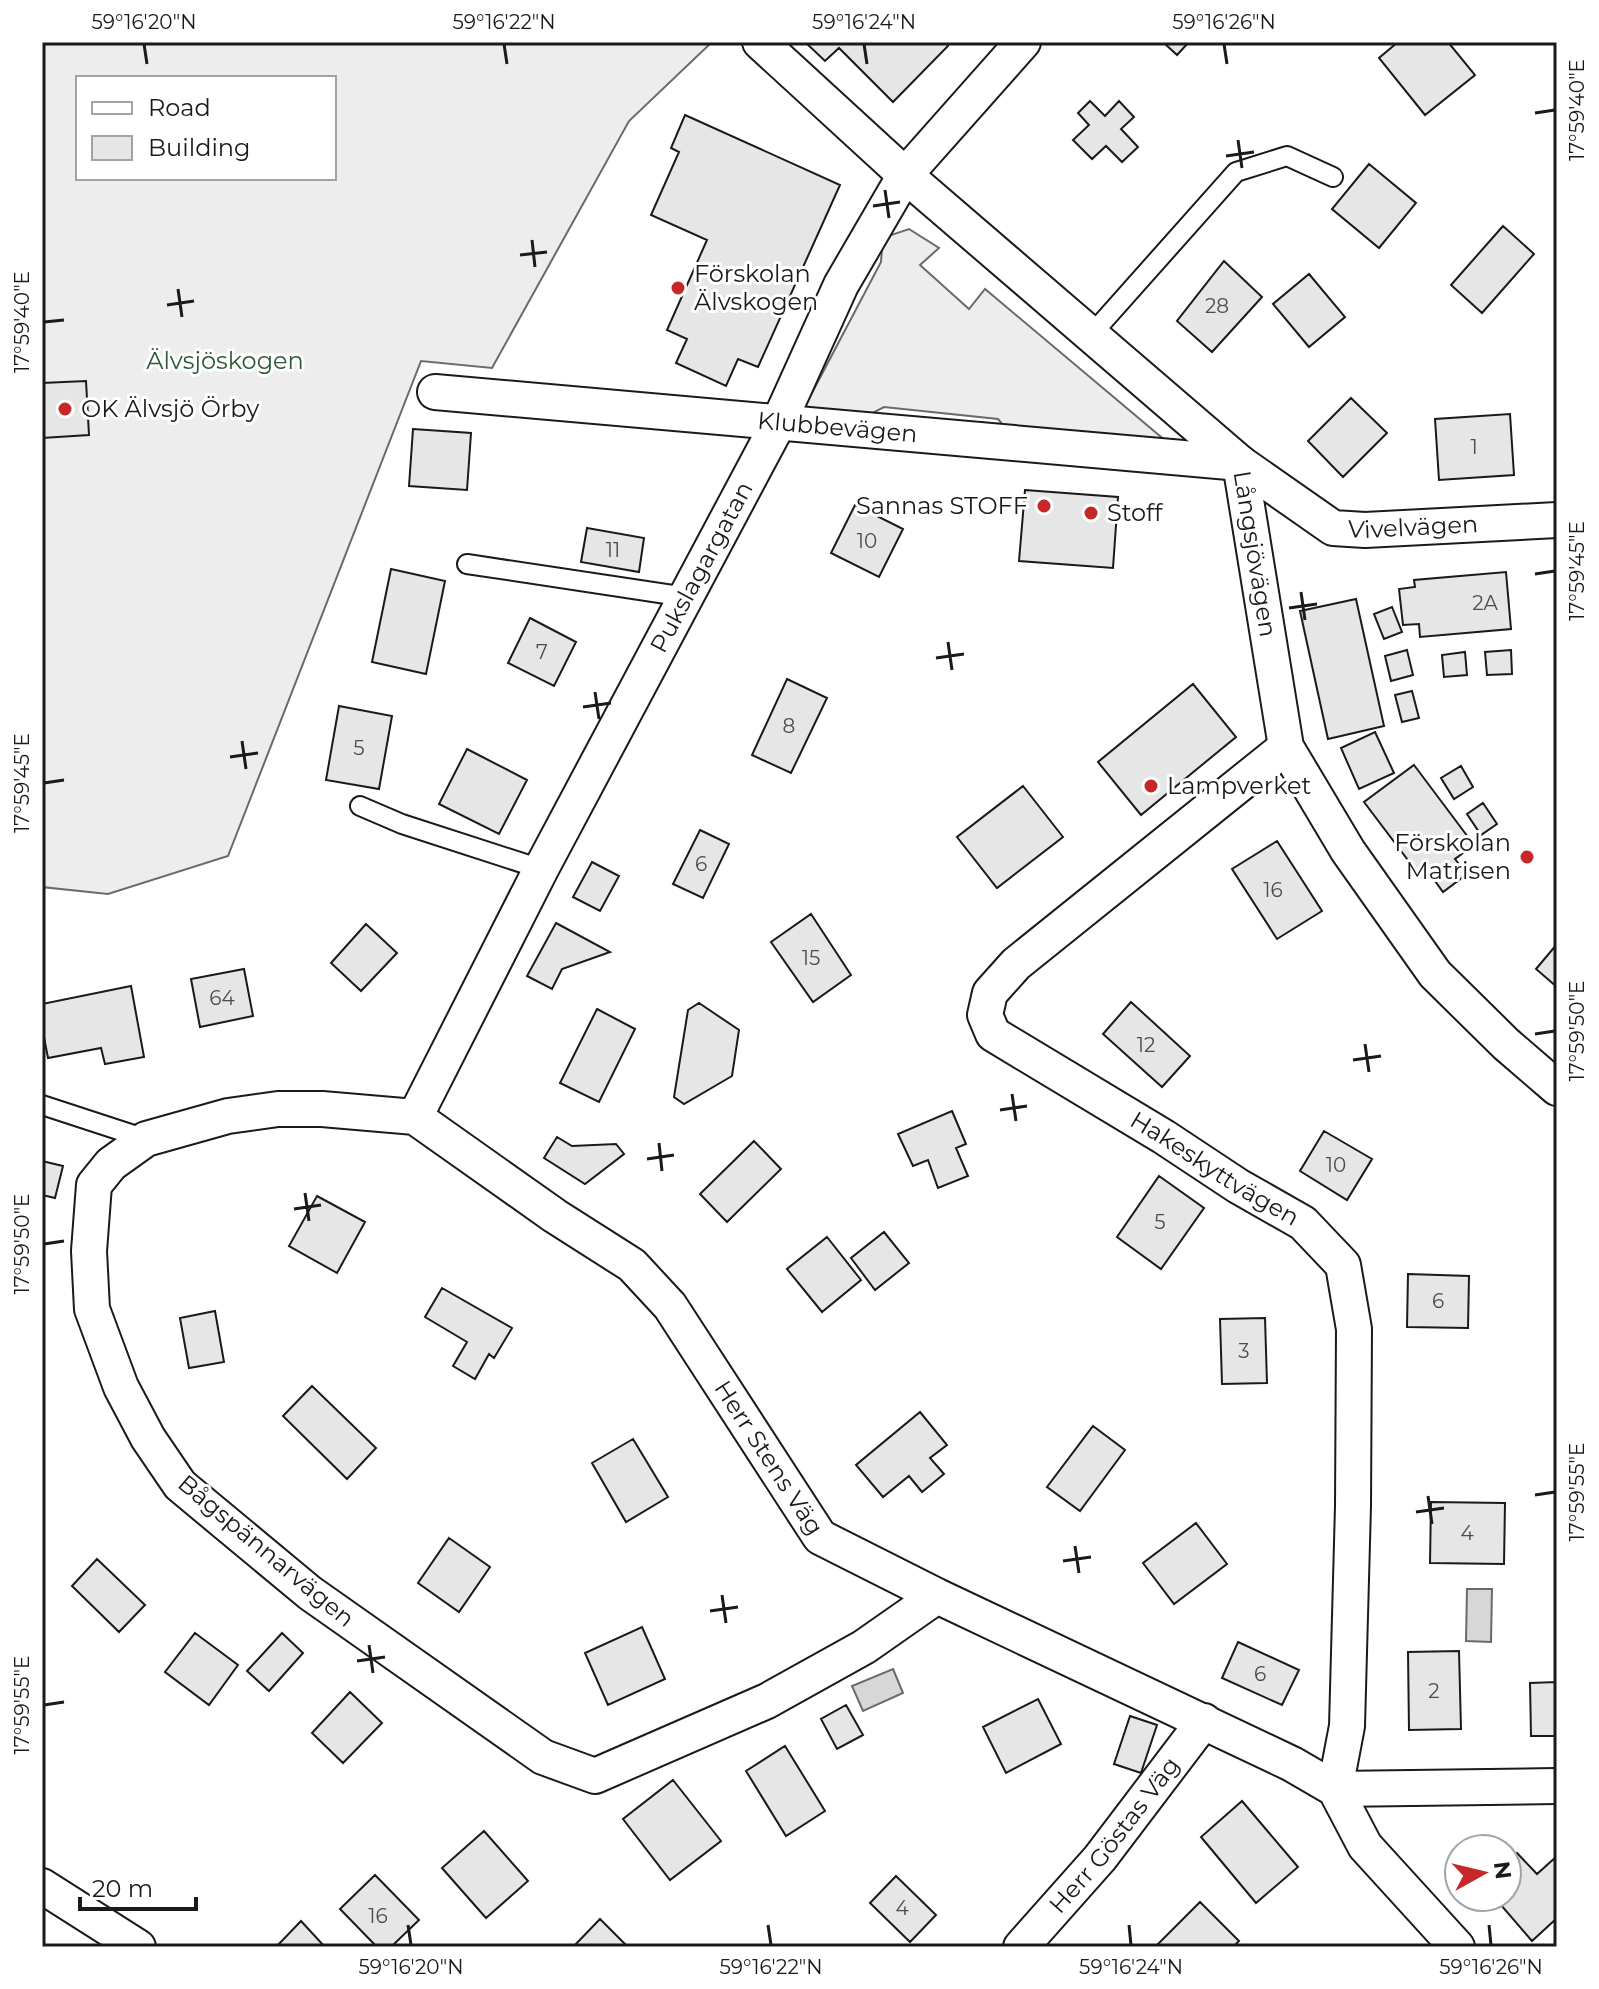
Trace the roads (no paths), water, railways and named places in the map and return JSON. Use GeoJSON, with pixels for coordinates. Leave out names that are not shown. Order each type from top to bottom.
{"type":"FeatureCollection","features":[{"type":"Feature","properties":{"kind":"street","name":"Långsjövägen"},"geometry":{"type":"LineString","coordinates":[[760,42],[905,175],[1240,463],[1286,747],[1348,851],[1435,974],[1506,1044],[1557,1088]]}},
{"type":"Feature","properties":{"kind":"street","name":"Pukslagargatan"},"geometry":{"type":"LineString","coordinates":[[415,1117],[541,869],[779,422],[841,285],[905,175],[1023,42]]}},
{"type":"Feature","properties":{"kind":"street","name":"Klubbevägen"},"geometry":{"type":"LineString","coordinates":[[435,392],[1240,463]]}},
{"type":"Feature","properties":{"kind":"street","name":"Vivelvägen"},"geometry":{"type":"LineString","coordinates":[[1240,463],[1333,528],[1365,530],[1557,518]]}},
{"type":"Feature","properties":{"kind":"street","name":"Hakeskyttvägen"},"geometry":{"type":"LineString","coordinates":[[1286,747],[1016,964],[990,993],[985,1015],[993,1034],[1303,1223],[1343,1265],[1354,1329],[1353,1506],[1347,1726],[1335,1789]]}},
{"type":"Feature","properties":{"kind":"street"},"geometry":{"type":"LineString","coordinates":[[146,1139],[228,1116],[278,1109],[322,1109],[415,1117]]}},
{"type":"Feature","properties":{"kind":"street","name":"Herr Stens Väg"},"geometry":{"type":"LineString","coordinates":[[415,1117],[555,1216],[632,1265],[670,1306],[820,1537],[937,1596],[1292,1764],[1335,1789]]}},
{"type":"Feature","properties":{"kind":"street","name":"Bågspännarvägen"},"geometry":{"type":"LineString","coordinates":[[146,1139],[111,1164],[94,1185],[89,1251],[92,1309],[121,1387],[148,1438],[180,1485],[310,1593],[543,1757],[595,1776],[767,1701],[864,1647],[937,1596]]}},
{"type":"Feature","properties":{"kind":"street","name":"Herr Göstas Väg"},"geometry":{"type":"LineString","coordinates":[[1021,1947],[1100,1858],[1204,1721]]}},
{"type":"Feature","properties":{"kind":"street"},"geometry":{"type":"LineString","coordinates":[[1457,1947],[1365,1846],[1335,1789],[1557,1786]]}},
{"type":"Feature","properties":{"kind":"street"},"geometry":{"type":"LineString","coordinates":[[42,1886],[138,1947]]}},
{"type":"Feature","properties":{"kind":"lane"},"geometry":{"type":"LineString","coordinates":[[1091,335],[1236,172],[1287,156],[1333,177]]}},
{"type":"Feature","properties":{"kind":"lane"},"geometry":{"type":"LineString","coordinates":[[467,564],[686,597]]}},
{"type":"Feature","properties":{"kind":"lane"},"geometry":{"type":"LineString","coordinates":[[360,806],[402,824],[541,869]]}},
{"type":"Feature","properties":{"kind":"lane"},"geometry":{"type":"LineString","coordinates":[[42,1105],[146,1139]]}},
{"type":"Feature","properties":{"kind":"place","name":"Förskolan Älvskogen"},"geometry":{"type":"Point","coordinates":[678,288]}},
{"type":"Feature","properties":{"kind":"place","name":"OK Älvsjö Örby"},"geometry":{"type":"Point","coordinates":[65,409]}},
{"type":"Feature","properties":{"kind":"place","name":"Sannas STOFF"},"geometry":{"type":"Point","coordinates":[1044,506]}},
{"type":"Feature","properties":{"kind":"place","name":"Stoff"},"geometry":{"type":"Point","coordinates":[1091,513]}},
{"type":"Feature","properties":{"kind":"place","name":"Lampverket"},"geometry":{"type":"Point","coordinates":[1151,786]}},
{"type":"Feature","properties":{"kind":"place","name":"Förskolan Matrisen"},"geometry":{"type":"Point","coordinates":[1527,857]}},
{"type":"Feature","properties":{"kind":"park label","name":"Älvsjöskogen"},"geometry":{"type":"Point","coordinates":[225,361]}}]}
